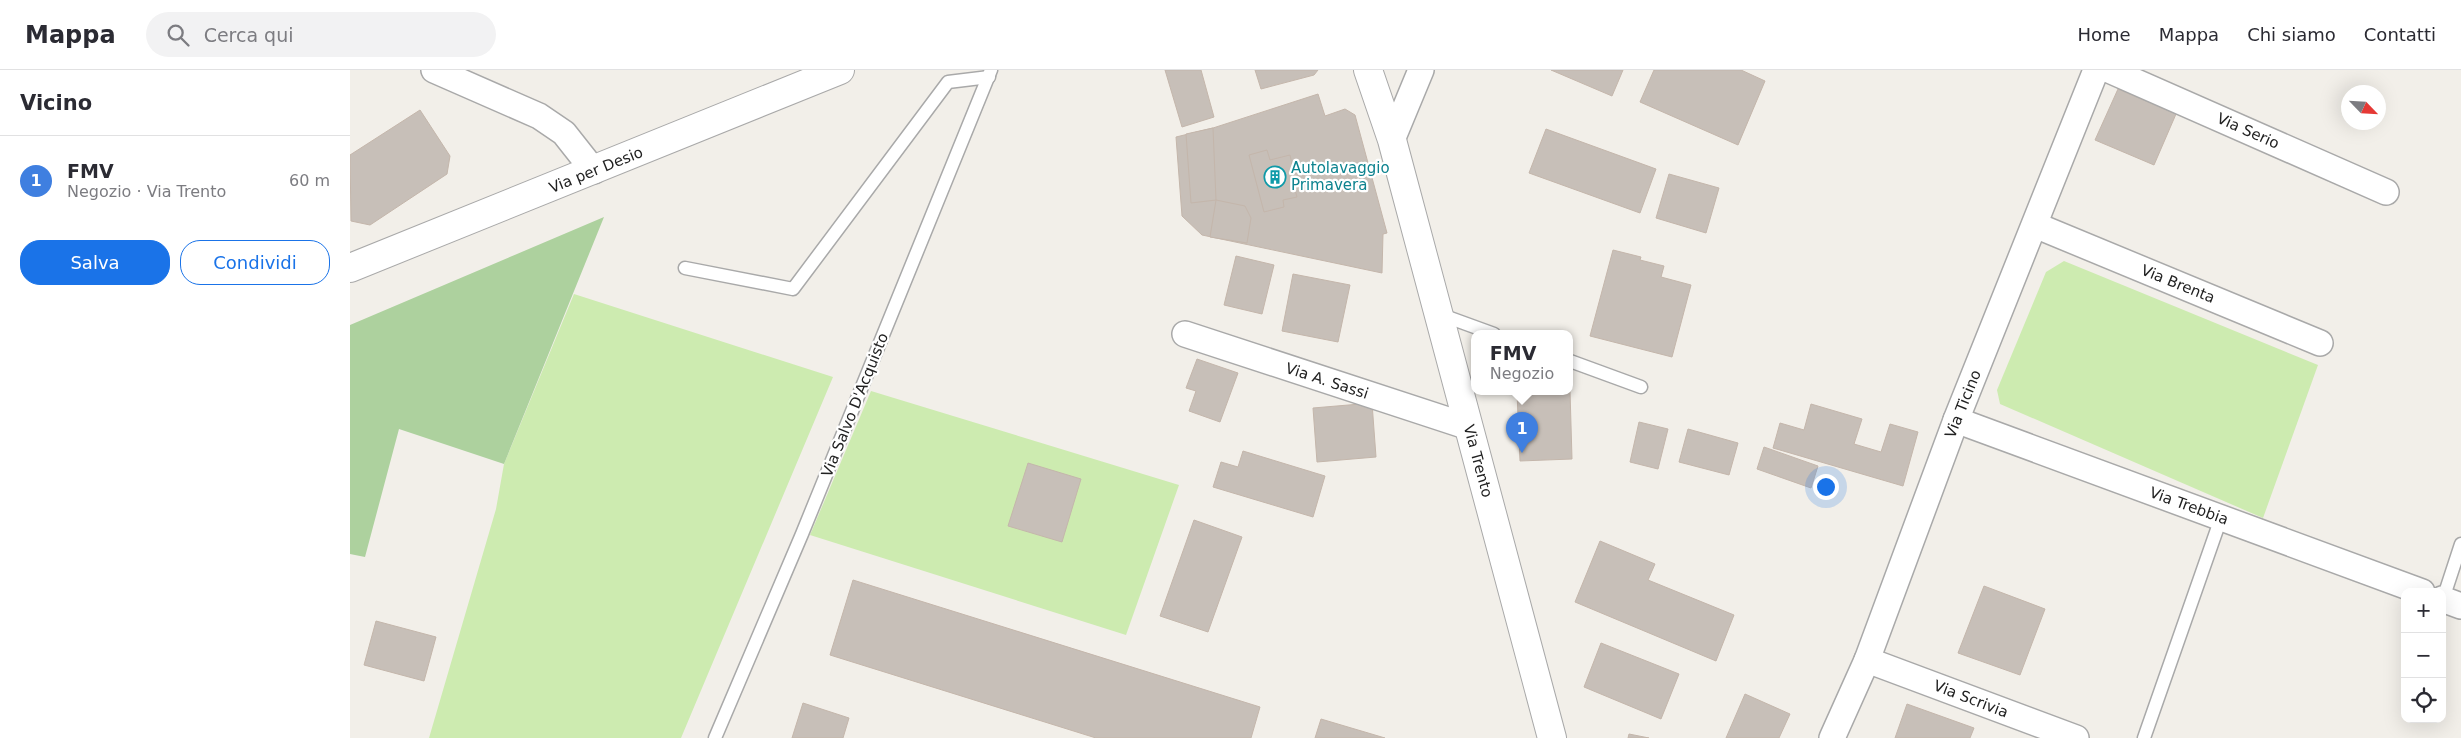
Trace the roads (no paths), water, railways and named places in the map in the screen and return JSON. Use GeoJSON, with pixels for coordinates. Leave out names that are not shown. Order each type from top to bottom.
{"type":"FeatureCollection","features":[{"type":"Feature","properties":{"kind":"street"},"geometry":{"type":"LineString","coordinates":[[434,70],[539,116],[564,134],[594,171]]}},
{"type":"Feature","properties":{"kind":"street","name":"Via per Desio"},"geometry":{"type":"LineString","coordinates":[[350,268],[840,70]]}},
{"type":"Feature","properties":{"kind":"street","name":"Via Trento"},"geometry":{"type":"LineString","coordinates":[[1368,70],[1392,140],[1552,738]]}},
{"type":"Feature","properties":{"kind":"street"},"geometry":{"type":"LineString","coordinates":[[1392,140],[1421,70]]}},
{"type":"Feature","properties":{"kind":"street","name":"Via Ticino"},"geometry":{"type":"LineString","coordinates":[[1832,738],[1867,660],[1956,420],[2096,70]]}},
{"type":"Feature","properties":{"kind":"street","name":"Via Serio"},"geometry":{"type":"LineString","coordinates":[[2110,70],[2386,192]]}},
{"type":"Feature","properties":{"kind":"street","name":"Via Brenta"},"geometry":{"type":"LineString","coordinates":[[2035,225],[2320,343]]}},
{"type":"Feature","properties":{"kind":"street","name":"Via A. Sassi"},"geometry":{"type":"LineString","coordinates":[[1185,334],[1469,427]]}},
{"type":"Feature","properties":{"kind":"street","name":"Via Trebbia"},"geometry":{"type":"LineString","coordinates":[[1956,420],[2411,588]]}},
{"type":"Feature","properties":{"kind":"street"},"geometry":{"type":"LineString","coordinates":[[2446,600],[2461,606]]}},
{"type":"Feature","properties":{"kind":"street","name":"Via Scrivia"},"geometry":{"type":"LineString","coordinates":[[1867,660],[2076,738]]}},
{"type":"Feature","properties":{"kind":"lane"},"geometry":{"type":"LineString","coordinates":[[685,268],[793,289],[948,82],[990,73]]}},
{"type":"Feature","properties":{"kind":"lane","name":"Via Salvo D'Acquisto"},"geometry":{"type":"LineString","coordinates":[[715,738],[802,534],[990,73]]}},
{"type":"Feature","properties":{"kind":"lane"},"geometry":{"type":"LineString","coordinates":[[1439,314],[1483,330]]}},
{"type":"Feature","properties":{"kind":"lane"},"geometry":{"type":"LineString","coordinates":[[1573,363],[1641,387]]}},
{"type":"Feature","properties":{"kind":"lane"},"geometry":{"type":"LineString","coordinates":[[2144,738],[2221,518]]}},
{"type":"Feature","properties":{"kind":"lane"},"geometry":{"type":"LineString","coordinates":[[2446,588],[2461,544]]}},
{"type":"Feature","properties":{"kind":"place","name":"Autolavaggio Primavera"},"geometry":{"type":"Point","coordinates":[1275,177]}},
{"type":"Feature","properties":{"kind":"place","name":"FMV"},"geometry":{"type":"Point","coordinates":[1522,453]}}]}
